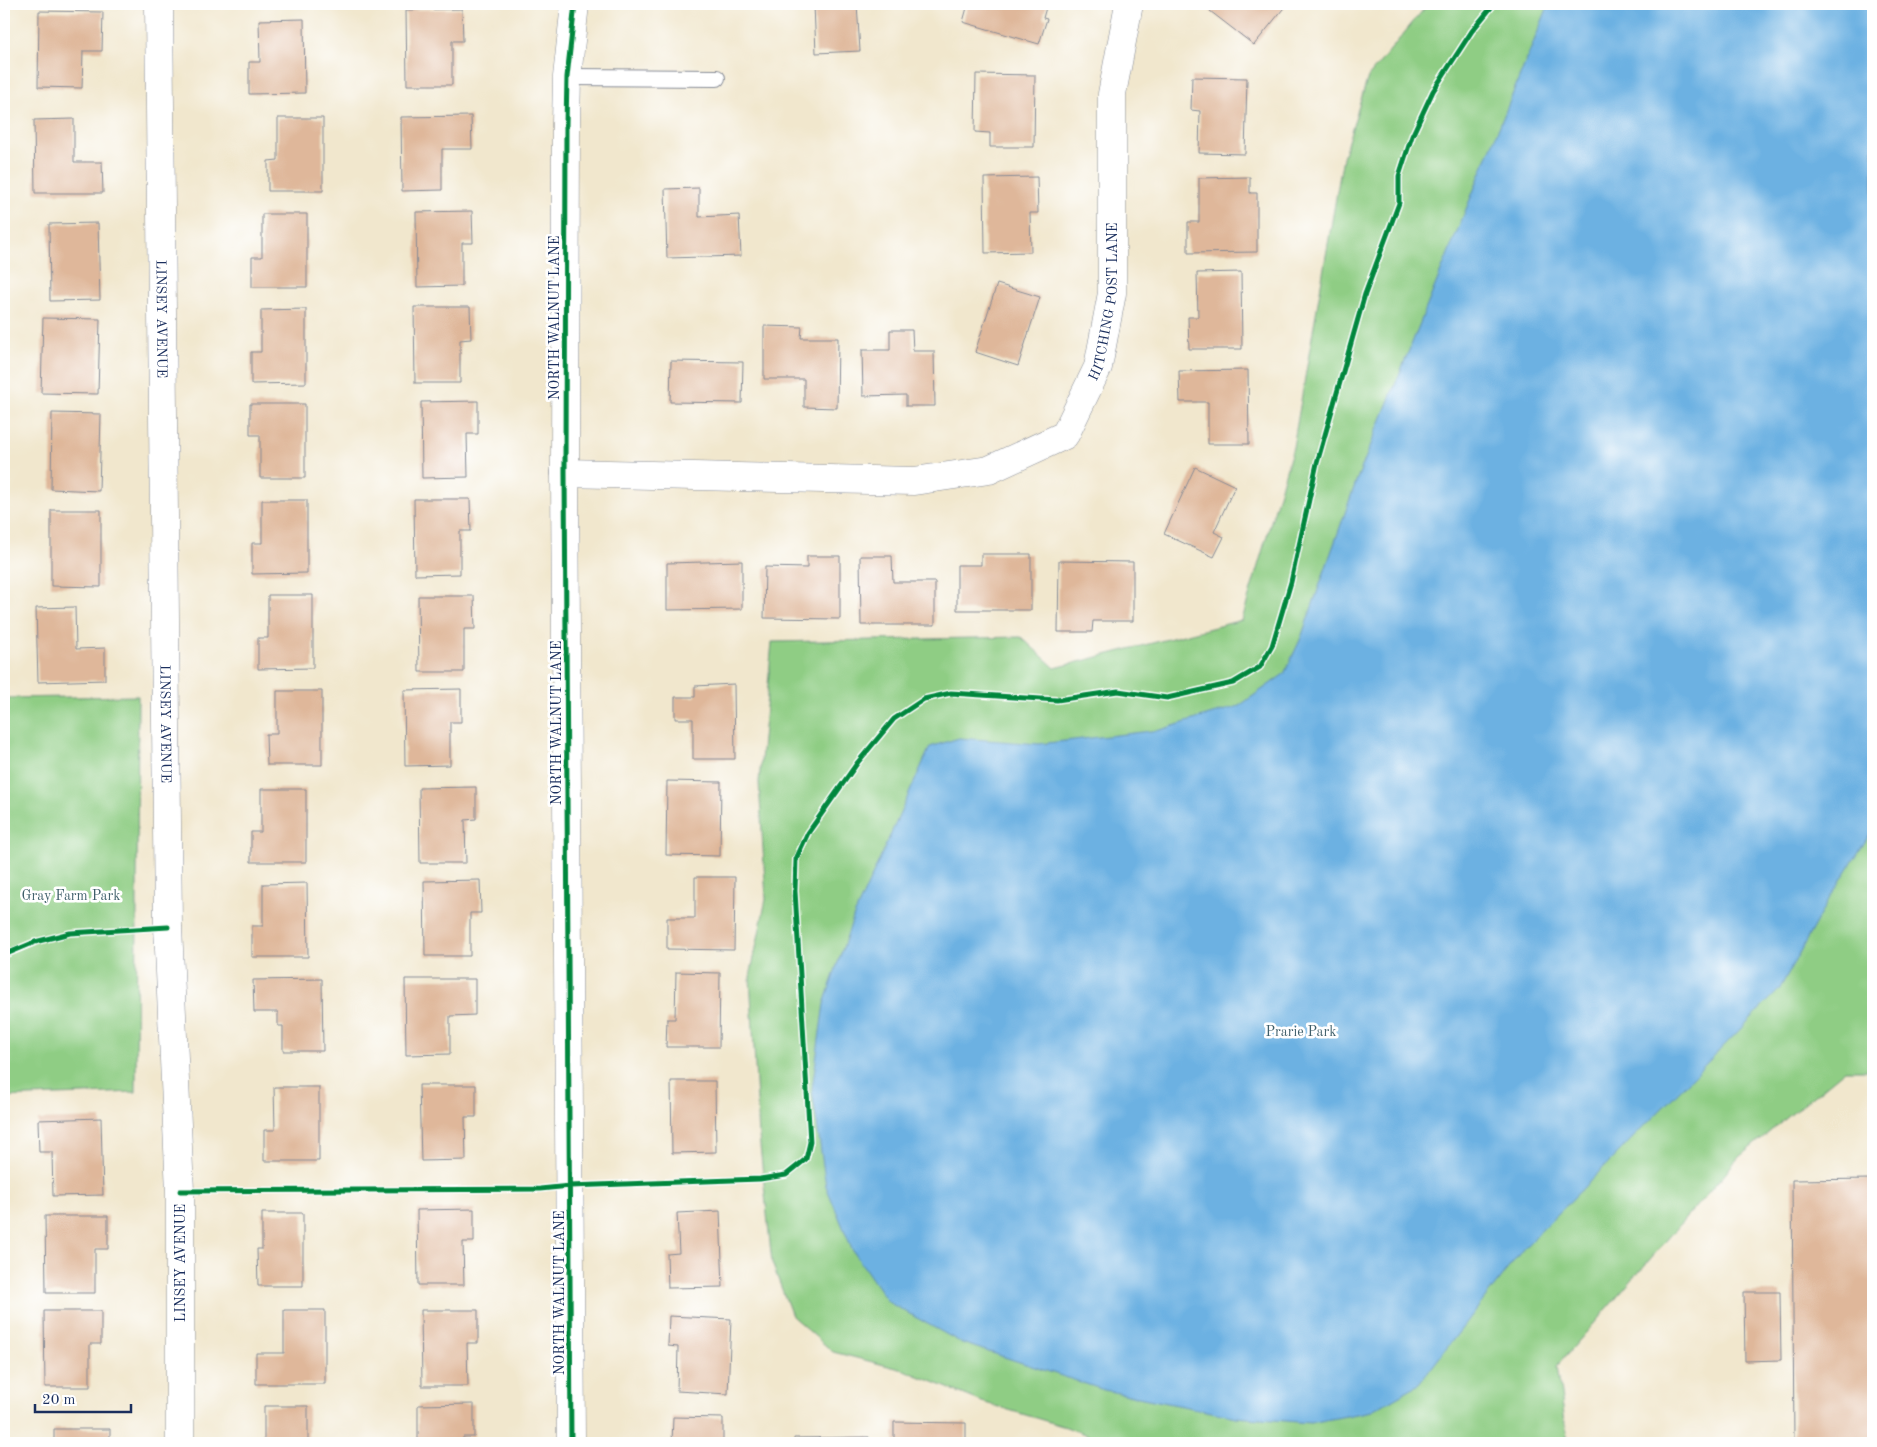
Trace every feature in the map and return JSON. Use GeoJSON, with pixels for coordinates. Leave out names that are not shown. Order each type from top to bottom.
{"type":"FeatureCollection","features":[{"type":"Feature","properties":{"kind":"street","name":"LINSEY AVENUE"},"geometry":{"type":"LineString","coordinates":[[159,4],[168,927],[180,1190],[180,1443]]}},
{"type":"Feature","properties":{"kind":"street","name":"NORTH WALNUT LANE"},"geometry":{"type":"LineString","coordinates":[[571,1443],[565,473],[567,77],[574,4]]}},
{"type":"Feature","properties":{"kind":"street","name":"HITCHING POST LANE"},"geometry":{"type":"LineString","coordinates":[[565,473],[914,481],[989,470],[1065,435],[1098,367],[1112,293],[1112,94],[1129,4]]}},
{"type":"Feature","properties":{"kind":"lane"},"geometry":{"type":"LineString","coordinates":[[567,77],[718,78]]}},
{"type":"Feature","properties":{"kind":"green space","name":"Prarie Park"},"geometry":{"type":"Polygon","coordinates":[[[1428,4],[1873,4],[1873,1070],[1845,1070],[1739,1157],[1557,1366],[1568,1443],[1108,1443],[1066,1427],[982,1402],[904,1370],[833,1352],[792,1316],[772,1263],[759,1136],[750,977],[766,899],[759,782],[772,642],[1021,637],[1055,668],[1242,620],[1293,447],[1343,157],[1368,77],[1428,4]]]}},
{"type":"Feature","properties":{"kind":"green space","name":"Gray Farm Park"},"geometry":{"type":"Polygon","coordinates":[[[138,696],[136,1092],[4,1097],[4,698],[138,696]]]}},
{"type":"Feature","properties":{"kind":"water","name":"Prarie Park"},"geometry":{"type":"Polygon","coordinates":[[[1549,4],[1873,4],[1873,829],[1826,904],[1779,990],[1523,1249],[1419,1384],[1372,1411],[1310,1423],[1236,1417],[1104,1390],[962,1343],[888,1302],[853,1251],[826,1186],[812,1089],[824,1004],[853,918],[930,747],[959,738],[1039,744],[1160,730],[1239,706],[1284,674],[1301,638],[1357,479],[1549,4]]]}},
{"type":"Feature","properties":{"kind":"building"},"geometry":{"type":"Polygon","coordinates":[[[857,4],[860,51],[816,53],[814,5],[857,4]]]}},
{"type":"Feature","properties":{"kind":"building"},"geometry":{"type":"Polygon","coordinates":[[[968,4],[1047,4],[1043,18],[1047,19],[1039,44],[963,22],[968,4]]]}},
{"type":"Feature","properties":{"kind":"building"},"geometry":{"type":"Polygon","coordinates":[[[1216,4],[1287,4],[1254,45],[1210,11],[1216,4]]]}},
{"type":"Feature","properties":{"kind":"building"},"geometry":{"type":"Polygon","coordinates":[[[462,9],[463,41],[452,41],[452,85],[407,85],[406,10],[462,9]]]}},
{"type":"Feature","properties":{"kind":"building"},"geometry":{"type":"Polygon","coordinates":[[[39,11],[103,12],[102,51],[83,51],[82,88],[38,87],[39,11]]]}},
{"type":"Feature","properties":{"kind":"building"},"geometry":{"type":"Polygon","coordinates":[[[304,19],[305,93],[249,94],[249,62],[260,62],[259,20],[304,19]]]}},
{"type":"Feature","properties":{"kind":"building"},"geometry":{"type":"Polygon","coordinates":[[[976,74],[1035,75],[1034,147],[990,147],[990,133],[975,132],[976,74]]]}},
{"type":"Feature","properties":{"kind":"building"},"geometry":{"type":"Polygon","coordinates":[[[1192,77],[1247,78],[1245,154],[1199,153],[1200,111],[1191,110],[1192,77]]]}},
{"type":"Feature","properties":{"kind":"building"},"geometry":{"type":"Polygon","coordinates":[[[471,116],[472,149],[442,149],[442,190],[402,191],[401,117],[471,116]]]}},
{"type":"Feature","properties":{"kind":"building"},"geometry":{"type":"Polygon","coordinates":[[[278,118],[323,118],[323,191],[268,191],[268,161],[278,160],[278,118]]]}},
{"type":"Feature","properties":{"kind":"building"},"geometry":{"type":"Polygon","coordinates":[[[74,119],[74,162],[102,162],[103,193],[35,193],[34,120],[74,119]]]}},
{"type":"Feature","properties":{"kind":"building"},"geometry":{"type":"Polygon","coordinates":[[[1037,177],[1038,213],[1030,213],[1031,252],[985,253],[984,178],[1037,177]]]}},
{"type":"Feature","properties":{"kind":"building"},"geometry":{"type":"Polygon","coordinates":[[[1250,177],[1250,193],[1257,193],[1257,252],[1188,253],[1188,222],[1199,222],[1199,178],[1250,177]]]}},
{"type":"Feature","properties":{"kind":"building"},"geometry":{"type":"Polygon","coordinates":[[[699,188],[699,217],[739,215],[741,256],[667,258],[665,189],[699,188]]]}},
{"type":"Feature","properties":{"kind":"building"},"geometry":{"type":"Polygon","coordinates":[[[472,211],[473,243],[462,243],[462,286],[417,287],[416,212],[472,211]]]}},
{"type":"Feature","properties":{"kind":"building"},"geometry":{"type":"Polygon","coordinates":[[[262,214],[307,214],[307,287],[252,287],[252,257],[262,257],[262,214]]]}},
{"type":"Feature","properties":{"kind":"building"},"geometry":{"type":"Polygon","coordinates":[[[98,223],[100,300],[50,301],[49,224],[98,223]]]}},
{"type":"Feature","properties":{"kind":"building"},"geometry":{"type":"Polygon","coordinates":[[[1241,272],[1242,349],[1189,349],[1188,317],[1198,317],[1197,273],[1241,272]]]}},
{"type":"Feature","properties":{"kind":"building"},"geometry":{"type":"Polygon","coordinates":[[[997,284],[1040,297],[1018,366],[975,352],[997,284]]]}},
{"type":"Feature","properties":{"kind":"building"},"geometry":{"type":"Polygon","coordinates":[[[414,307],[470,307],[471,339],[460,340],[460,383],[415,383],[414,307]]]}},
{"type":"Feature","properties":{"kind":"building"},"geometry":{"type":"Polygon","coordinates":[[[306,309],[306,383],[251,384],[251,352],[261,352],[261,310],[306,309]]]}},
{"type":"Feature","properties":{"kind":"building"},"geometry":{"type":"Polygon","coordinates":[[[43,318],[100,319],[98,394],[41,393],[43,318]]]}},
{"type":"Feature","properties":{"kind":"building"},"geometry":{"type":"Polygon","coordinates":[[[764,326],[802,327],[801,338],[838,338],[837,408],[804,407],[804,379],[764,379],[764,326]]]}},
{"type":"Feature","properties":{"kind":"building"},"geometry":{"type":"Polygon","coordinates":[[[890,330],[912,330],[913,351],[934,351],[935,406],[906,406],[906,395],[863,396],[862,350],[890,350],[890,330]]]}},
{"type":"Feature","properties":{"kind":"building"},"geometry":{"type":"Polygon","coordinates":[[[671,361],[743,362],[742,403],[670,402],[671,361]]]}},
{"type":"Feature","properties":{"kind":"building"},"geometry":{"type":"Polygon","coordinates":[[[1248,370],[1249,444],[1208,444],[1208,402],[1180,402],[1179,371],[1248,370]]]}},
{"type":"Feature","properties":{"kind":"building"},"geometry":{"type":"Polygon","coordinates":[[[478,401],[478,434],[467,434],[468,477],[422,478],[421,402],[478,401]]]}},
{"type":"Feature","properties":{"kind":"building"},"geometry":{"type":"Polygon","coordinates":[[[250,404],[305,404],[305,478],[260,478],[260,435],[250,435],[250,404]]]}},
{"type":"Feature","properties":{"kind":"building"},"geometry":{"type":"Polygon","coordinates":[[[52,413],[101,414],[99,491],[51,489],[52,413]]]}},
{"type":"Feature","properties":{"kind":"building"},"geometry":{"type":"Polygon","coordinates":[[[1195,467],[1235,486],[1214,532],[1224,537],[1214,557],[1164,534],[1195,467]]]}},
{"type":"Feature","properties":{"kind":"building"},"geometry":{"type":"Polygon","coordinates":[[[414,499],[470,499],[471,531],[460,531],[460,574],[415,575],[414,499]]]}},
{"type":"Feature","properties":{"kind":"building"},"geometry":{"type":"Polygon","coordinates":[[[262,500],[307,500],[307,573],[252,574],[252,543],[262,543],[262,500]]]}},
{"type":"Feature","properties":{"kind":"building"},"geometry":{"type":"Polygon","coordinates":[[[51,510],[101,510],[101,587],[51,586],[51,510]]]}},
{"type":"Feature","properties":{"kind":"building"},"geometry":{"type":"Polygon","coordinates":[[[981,554],[1031,554],[1031,610],[957,610],[957,565],[981,565],[981,554]]]}},
{"type":"Feature","properties":{"kind":"building"},"geometry":{"type":"Polygon","coordinates":[[[807,556],[840,556],[840,619],[764,618],[765,567],[807,568],[807,556]]]}},
{"type":"Feature","properties":{"kind":"building"},"geometry":{"type":"Polygon","coordinates":[[[860,556],[892,556],[893,582],[935,582],[935,625],[861,625],[860,556]]]}},
{"type":"Feature","properties":{"kind":"building"},"geometry":{"type":"Polygon","coordinates":[[[742,561],[742,609],[667,610],[667,563],[742,561]]]}},
{"type":"Feature","properties":{"kind":"building"},"geometry":{"type":"Polygon","coordinates":[[[1059,561],[1133,562],[1133,621],[1093,621],[1092,632],[1058,632],[1059,561]]]}},
{"type":"Feature","properties":{"kind":"building"},"geometry":{"type":"Polygon","coordinates":[[[268,595],[313,595],[313,668],[258,669],[258,638],[268,638],[268,595]]]}},
{"type":"Feature","properties":{"kind":"building"},"geometry":{"type":"Polygon","coordinates":[[[418,596],[474,596],[475,629],[464,629],[464,672],[419,672],[418,596]]]}},
{"type":"Feature","properties":{"kind":"building"},"geometry":{"type":"Polygon","coordinates":[[[75,607],[76,649],[105,648],[105,680],[38,682],[36,608],[75,607]]]}},
{"type":"Feature","properties":{"kind":"building"},"geometry":{"type":"Polygon","coordinates":[[[734,684],[735,759],[693,759],[693,719],[675,719],[675,697],[695,697],[695,686],[734,684]]]}},
{"type":"Feature","properties":{"kind":"building"},"geometry":{"type":"Polygon","coordinates":[[[461,689],[461,722],[450,722],[450,765],[405,766],[404,690],[461,689]]]}},
{"type":"Feature","properties":{"kind":"building"},"geometry":{"type":"Polygon","coordinates":[[[277,691],[322,691],[322,765],[267,765],[266,734],[277,734],[277,691]]]}},
{"type":"Feature","properties":{"kind":"building"},"geometry":{"type":"Polygon","coordinates":[[[667,781],[721,782],[720,856],[666,855],[667,781]]]}},
{"type":"Feature","properties":{"kind":"building"},"geometry":{"type":"Polygon","coordinates":[[[476,787],[476,819],[465,820],[466,863],[420,863],[419,788],[476,787]]]}},
{"type":"Feature","properties":{"kind":"building"},"geometry":{"type":"Polygon","coordinates":[[[261,789],[306,789],[306,862],[251,862],[251,832],[261,832],[261,789]]]}},
{"type":"Feature","properties":{"kind":"building"},"geometry":{"type":"Polygon","coordinates":[[[695,877],[735,877],[734,950],[667,949],[667,918],[695,918],[695,877]]]}},
{"type":"Feature","properties":{"kind":"building"},"geometry":{"type":"Polygon","coordinates":[[[480,880],[481,913],[470,913],[470,956],[425,956],[424,881],[480,880]]]}},
{"type":"Feature","properties":{"kind":"building"},"geometry":{"type":"Polygon","coordinates":[[[307,883],[308,957],[252,957],[252,926],[263,926],[263,884],[307,883]]]}},
{"type":"Feature","properties":{"kind":"building"},"geometry":{"type":"Polygon","coordinates":[[[676,972],[720,973],[719,1047],[666,1047],[667,1019],[675,1019],[676,972]]]}},
{"type":"Feature","properties":{"kind":"building"},"geometry":{"type":"Polygon","coordinates":[[[322,979],[323,1051],[283,1051],[283,1026],[278,1026],[278,1012],[254,1012],[253,980],[322,979]]]}},
{"type":"Feature","properties":{"kind":"building"},"geometry":{"type":"Polygon","coordinates":[[[405,979],[475,979],[475,1015],[450,1016],[450,1054],[406,1055],[405,979]]]}},
{"type":"Feature","properties":{"kind":"building"},"geometry":{"type":"Polygon","coordinates":[[[671,1081],[715,1081],[716,1152],[672,1153],[671,1081]]]}},
{"type":"Feature","properties":{"kind":"building"},"geometry":{"type":"Polygon","coordinates":[[[419,1085],[476,1085],[476,1117],[465,1117],[466,1160],[421,1161],[419,1085]]]}},
{"type":"Feature","properties":{"kind":"building"},"geometry":{"type":"Polygon","coordinates":[[[274,1087],[319,1087],[319,1161],[264,1161],[264,1130],[275,1130],[274,1087]]]}},
{"type":"Feature","properties":{"kind":"building"},"geometry":{"type":"Polygon","coordinates":[[[101,1118],[103,1195],[53,1196],[52,1152],[39,1152],[38,1120],[101,1118]]]}},
{"type":"Feature","properties":{"kind":"building"},"geometry":{"type":"Polygon","coordinates":[[[1873,1179],[1873,1443],[1794,1443],[1792,1180],[1873,1179]]]}},
{"type":"Feature","properties":{"kind":"building"},"geometry":{"type":"Polygon","coordinates":[[[474,1209],[474,1242],[463,1242],[464,1285],[418,1285],[417,1210],[474,1209]]]}},
{"type":"Feature","properties":{"kind":"building"},"geometry":{"type":"Polygon","coordinates":[[[720,1211],[723,1287],[668,1288],[667,1254],[679,1253],[677,1213],[720,1211]]]}},
{"type":"Feature","properties":{"kind":"building"},"geometry":{"type":"Polygon","coordinates":[[[262,1213],[303,1213],[303,1286],[258,1286],[257,1249],[262,1249],[262,1213]]]}},
{"type":"Feature","properties":{"kind":"building"},"geometry":{"type":"Polygon","coordinates":[[[45,1216],[108,1216],[108,1249],[95,1249],[95,1293],[46,1293],[45,1216]]]}},
{"type":"Feature","properties":{"kind":"building"},"geometry":{"type":"Polygon","coordinates":[[[1744,1292],[1780,1292],[1781,1360],[1745,1361],[1744,1292]]]}},
{"type":"Feature","properties":{"kind":"building"},"geometry":{"type":"Polygon","coordinates":[[[284,1310],[325,1310],[325,1384],[256,1384],[256,1353],[284,1353],[284,1310]]]}},
{"type":"Feature","properties":{"kind":"building"},"geometry":{"type":"Polygon","coordinates":[[[421,1310],[478,1310],[478,1343],[467,1343],[468,1386],[422,1386],[421,1310]]]}},
{"type":"Feature","properties":{"kind":"building"},"geometry":{"type":"Polygon","coordinates":[[[44,1311],[101,1311],[101,1344],[90,1344],[90,1387],[45,1387],[44,1311]]]}},
{"type":"Feature","properties":{"kind":"building"},"geometry":{"type":"Polygon","coordinates":[[[669,1316],[731,1319],[728,1394],[677,1391],[678,1347],[668,1346],[669,1316]]]}},
{"type":"Feature","properties":{"kind":"building"},"geometry":{"type":"Polygon","coordinates":[[[474,1404],[474,1437],[463,1437],[463,1443],[418,1443],[418,1405],[474,1404]]]}},
{"type":"Feature","properties":{"kind":"building"},"geometry":{"type":"Polygon","coordinates":[[[264,1406],[308,1406],[308,1443],[264,1443],[264,1406]]]}},
{"type":"Feature","properties":{"kind":"building"},"geometry":{"type":"Polygon","coordinates":[[[673,1417],[723,1418],[723,1443],[672,1443],[673,1417]]]}},
{"type":"Feature","properties":{"kind":"building"},"geometry":{"type":"Polygon","coordinates":[[[894,1422],[966,1423],[966,1443],[894,1443],[894,1422]]]}},
{"type":"Feature","properties":{"kind":"building"},"geometry":{"type":"Polygon","coordinates":[[[54,1429],[110,1429],[110,1443],[54,1443],[54,1429]]]}},
{"type":"Feature","properties":{"kind":"building"},"geometry":{"type":"Polygon","coordinates":[[[869,1437],[869,1443],[794,1443],[794,1438],[869,1437]]]}},
{"type":"Feature","properties":{"kind":"cycle path"},"geometry":{"type":"LineString","coordinates":[[571,1443],[565,473],[567,77],[575,4]]}},
{"type":"Feature","properties":{"kind":"cycle path"},"geometry":{"type":"LineString","coordinates":[[180,1191],[540,1189],[570,1186],[760,1179],[786,1175],[806,1159],[810,1142],[795,891],[796,859],[808,833],[858,762],[894,719],[924,699],[951,693],[1057,700],[1118,691],[1167,698],[1233,683],[1260,667],[1272,646],[1291,582],[1317,463],[1365,294],[1399,203],[1399,176],[1412,136],[1433,91],[1472,31],[1494,4]]}},
{"type":"Feature","properties":{"kind":"cycle path"},"geometry":{"type":"LineString","coordinates":[[4,955],[35,942],[70,933],[168,927]]}}]}
